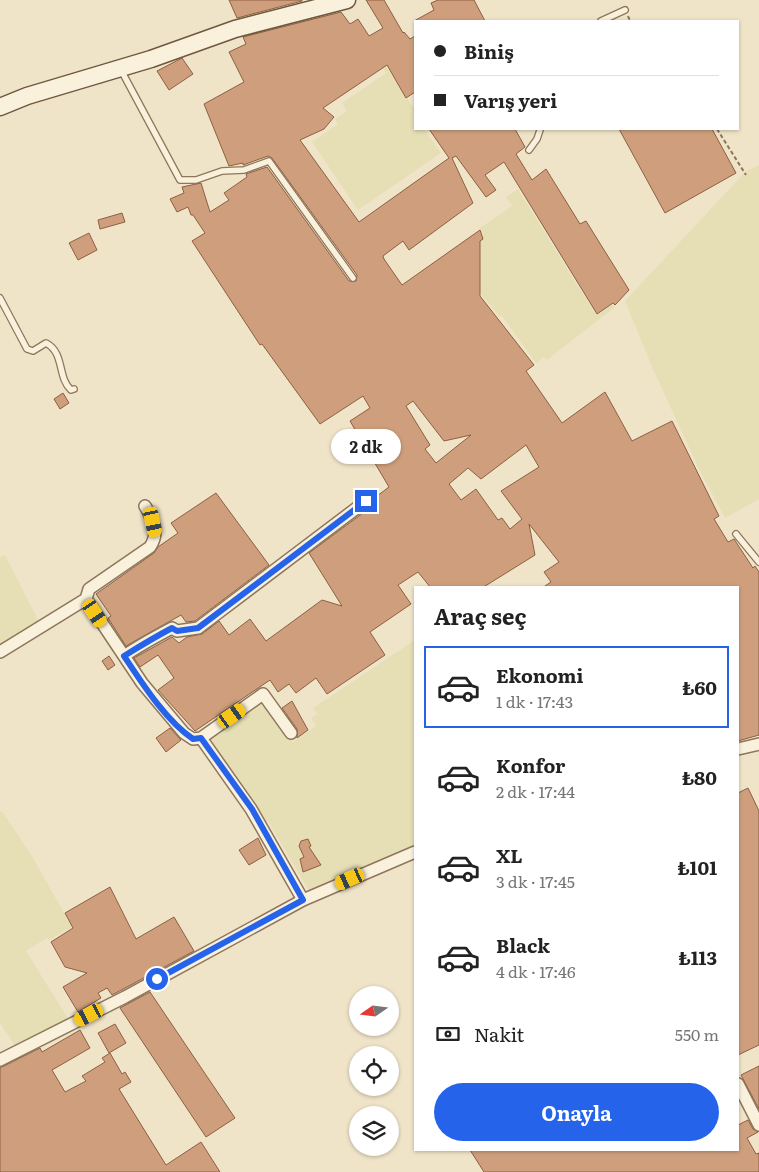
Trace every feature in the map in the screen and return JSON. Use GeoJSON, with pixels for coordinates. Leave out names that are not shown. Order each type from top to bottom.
{"type":"FeatureCollection","features":[{"type":"Feature","properties":{"kind":"street"},"geometry":{"type":"LineString","coordinates":[[0,107],[27,96],[120,68],[235,29],[324,3],[347,0]]}},
{"type":"Feature","properties":{"kind":"street"},"geometry":{"type":"LineString","coordinates":[[124,656],[149,639],[160,636],[172,628],[177,631],[198,628],[366,501]]}},
{"type":"Feature","properties":{"kind":"street"},"geometry":{"type":"LineString","coordinates":[[0,652],[86,599],[89,589],[150,547],[154,540],[153,522],[145,506]]}},
{"type":"Feature","properties":{"kind":"street"},"geometry":{"type":"LineString","coordinates":[[86,599],[142,683],[184,733],[193,739],[201,738],[263,694],[290,734]]}},
{"type":"Feature","properties":{"kind":"street"},"geometry":{"type":"LineString","coordinates":[[201,738],[252,809],[303,900]]}},
{"type":"Feature","properties":{"kind":"street"},"geometry":{"type":"LineString","coordinates":[[739,749],[759,744]]}},
{"type":"Feature","properties":{"kind":"street"},"geometry":{"type":"LineString","coordinates":[[0,1060],[125,997],[303,900],[414,852]]}},
{"type":"Feature","properties":{"kind":"street"},"geometry":{"type":"LineString","coordinates":[[739,1086],[759,1125]]}},
{"type":"Feature","properties":{"kind":"lane"},"geometry":{"type":"LineString","coordinates":[[603,20],[625,10]]}},
{"type":"Feature","properties":{"kind":"lane"},"geometry":{"type":"LineString","coordinates":[[120,68],[180,180],[196,180],[222,171],[244,170],[269,161],[353,278]]}},
{"type":"Feature","properties":{"kind":"lane"},"geometry":{"type":"LineString","coordinates":[[529,150],[541,130]]}},
{"type":"Feature","properties":{"kind":"lane"},"geometry":{"type":"LineString","coordinates":[[0,298],[27,349],[33,351],[46,343],[50,345],[59,358],[61,375],[66,385],[71,390],[74,389]]}},
{"type":"Feature","properties":{"kind":"lane"},"geometry":{"type":"LineString","coordinates":[[736,534],[759,562]]}},
{"type":"Feature","properties":{"kind":"path"},"geometry":{"type":"LineString","coordinates":[[717,130],[746,175]]}},
{"type":"Feature","properties":{"kind":"shaded area"},"geometry":{"type":"Polygon","coordinates":[[[367,39],[414,109],[414,130],[425,130],[441,153],[358,210],[312,142],[338,124],[335,119],[347,111],[342,103],[386,73],[364,40],[367,39]]]}},
{"type":"Feature","properties":{"kind":"shaded area"},"geometry":{"type":"Polygon","coordinates":[[[759,165],[759,499],[725,518],[697,465],[653,369],[625,301],[745,172],[759,165]]]}},
{"type":"Feature","properties":{"kind":"shaded area"},"geometry":{"type":"Polygon","coordinates":[[[518,189],[596,315],[613,304],[615,307],[547,360],[544,357],[536,363],[502,316],[500,317],[480,293],[480,228],[512,206],[506,197],[518,189]]]}},
{"type":"Feature","properties":{"kind":"shaded area"},"geometry":{"type":"Polygon","coordinates":[[[5,555],[40,624],[0,648],[0,557],[5,555]]]}},
{"type":"Feature","properties":{"kind":"shaded area"},"geometry":{"type":"Polygon","coordinates":[[[414,641],[414,846],[335,878],[309,891],[268,821],[265,823],[207,737],[263,699],[293,742],[316,726],[311,718],[317,714],[313,708],[414,641]]]}},
{"type":"Feature","properties":{"kind":"shaded area"},"geometry":{"type":"Polygon","coordinates":[[[2,811],[33,858],[72,927],[49,940],[47,938],[26,951],[69,1020],[15,1046],[0,1023],[0,812],[2,811]]]}},
{"type":"Feature","properties":{"kind":"building"},"geometry":{"type":"Polygon","coordinates":[[[229,0],[302,0],[302,1],[237,18],[229,0]]]}},
{"type":"Feature","properties":{"kind":"building"},"geometry":{"type":"Polygon","coordinates":[[[366,0],[384,0],[403,33],[410,39],[414,37],[414,93],[406,98],[387,65],[323,108],[334,117],[324,129],[300,140],[359,222],[449,158],[430,130],[516,130],[525,147],[516,154],[532,180],[546,169],[580,224],[586,221],[629,290],[615,305],[613,303],[597,314],[504,162],[485,175],[496,190],[486,197],[456,156],[452,158],[473,203],[409,250],[403,241],[383,256],[384,259],[402,285],[480,230],[483,239],[480,241],[480,296],[534,365],[526,371],[562,423],[605,392],[632,441],[672,421],[719,516],[714,519],[728,542],[734,539],[753,568],[755,566],[759,572],[759,735],[739,741],[739,586],[545,586],[551,582],[544,572],[559,562],[529,524],[535,555],[485,586],[429,586],[418,572],[398,585],[411,604],[370,632],[385,655],[327,694],[316,678],[296,693],[289,684],[278,692],[270,680],[195,731],[158,690],[174,678],[158,655],[140,667],[134,658],[172,637],[179,643],[187,637],[202,634],[219,621],[229,635],[250,619],[266,641],[322,600],[342,606],[309,553],[371,507],[373,499],[389,487],[350,421],[370,408],[363,396],[320,424],[262,344],[260,345],[192,241],[205,233],[193,215],[191,215],[188,207],[177,212],[170,199],[184,193],[182,187],[201,183],[210,212],[229,200],[224,193],[247,177],[246,174],[267,167],[349,281],[356,281],[357,275],[272,158],[268,156],[243,165],[243,163],[229,166],[204,104],[244,82],[229,52],[246,44],[243,37],[341,12],[350,24],[358,19],[369,36],[383,28],[366,0]],[[413,401],[406,406],[430,445],[425,449],[436,463],[471,435],[444,441],[413,401]],[[526,445],[481,479],[468,468],[449,484],[461,500],[476,489],[498,520],[502,518],[510,529],[522,519],[501,491],[539,467],[526,445]]]}},
{"type":"Feature","properties":{"kind":"building"},"geometry":{"type":"Polygon","coordinates":[[[438,0],[474,0],[484,20],[416,20],[434,10],[431,3],[438,0]]]}},
{"type":"Feature","properties":{"kind":"building"},"geometry":{"type":"Polygon","coordinates":[[[182,58],[193,74],[169,90],[157,71],[182,58]]]}},
{"type":"Feature","properties":{"kind":"building"},"geometry":{"type":"Polygon","coordinates":[[[620,130],[713,130],[736,173],[665,213],[620,130]]]}},
{"type":"Feature","properties":{"kind":"building"},"geometry":{"type":"Polygon","coordinates":[[[122,213],[125,222],[100,229],[98,220],[122,213]]]}},
{"type":"Feature","properties":{"kind":"building"},"geometry":{"type":"Polygon","coordinates":[[[89,233],[97,250],[78,260],[69,243],[89,233]]]}},
{"type":"Feature","properties":{"kind":"building"},"geometry":{"type":"Polygon","coordinates":[[[63,393],[69,403],[60,409],[54,399],[63,393]]]}},
{"type":"Feature","properties":{"kind":"building"},"geometry":{"type":"Polygon","coordinates":[[[216,493],[269,565],[195,621],[186,622],[181,615],[126,646],[108,618],[111,616],[96,594],[154,553],[158,547],[178,533],[171,523],[216,493]]]}},
{"type":"Feature","properties":{"kind":"building"},"geometry":{"type":"Polygon","coordinates":[[[109,656],[115,665],[108,670],[102,661],[109,656]]]}},
{"type":"Feature","properties":{"kind":"building"},"geometry":{"type":"Polygon","coordinates":[[[292,701],[308,730],[297,738],[297,729],[282,708],[292,701]]]}},
{"type":"Feature","properties":{"kind":"building"},"geometry":{"type":"Polygon","coordinates":[[[170,728],[181,740],[166,752],[156,738],[170,728]]]}},
{"type":"Feature","properties":{"kind":"building"},"geometry":{"type":"Polygon","coordinates":[[[748,788],[759,811],[759,1045],[739,1055],[739,792],[748,788]]]}},
{"type":"Feature","properties":{"kind":"building"},"geometry":{"type":"Polygon","coordinates":[[[258,838],[266,855],[249,865],[239,850],[258,838]]]}},
{"type":"Feature","properties":{"kind":"building"},"geometry":{"type":"Polygon","coordinates":[[[308,839],[311,846],[309,847],[321,865],[303,872],[300,859],[304,857],[299,846],[301,841],[308,839]]]}},
{"type":"Feature","properties":{"kind":"building"},"geometry":{"type":"Polygon","coordinates":[[[110,887],[136,939],[174,917],[194,951],[112,995],[107,988],[98,993],[101,998],[78,1012],[63,987],[87,973],[65,967],[51,942],[73,928],[65,913],[110,887]]]}},
{"type":"Feature","properties":{"kind":"building"},"geometry":{"type":"Polygon","coordinates":[[[150,992],[235,1118],[206,1137],[120,1008],[150,992]]]}},
{"type":"Feature","properties":{"kind":"building"},"geometry":{"type":"Polygon","coordinates":[[[115,1024],[126,1043],[109,1053],[98,1033],[115,1024]]]}},
{"type":"Feature","properties":{"kind":"building"},"geometry":{"type":"Polygon","coordinates":[[[80,1030],[90,1048],[52,1070],[65,1092],[86,1081],[82,1076],[105,1062],[102,1058],[110,1053],[122,1074],[125,1072],[131,1082],[119,1089],[166,1165],[201,1142],[220,1172],[0,1172],[0,1068],[40,1048],[42,1052],[80,1030]]]}},
{"type":"Feature","properties":{"kind":"building"},"geometry":{"type":"Polygon","coordinates":[[[759,1066],[759,1109],[741,1075],[759,1066]]]}},
{"type":"Feature","properties":{"kind":"building"},"geometry":{"type":"Polygon","coordinates":[[[748,1120],[753,1129],[758,1132],[747,1138],[756,1154],[759,1153],[759,1172],[484,1172],[471,1151],[739,1151],[739,1124],[748,1120]]]}},
{"type":"Feature","properties":{"kind":"route"},"geometry":{"type":"LineString","coordinates":[[157,979],[303,900],[252,809],[201,738],[193,739],[184,733],[142,683],[124,656],[149,639],[160,636],[172,628],[177,631],[198,628],[366,501]]}}]}
